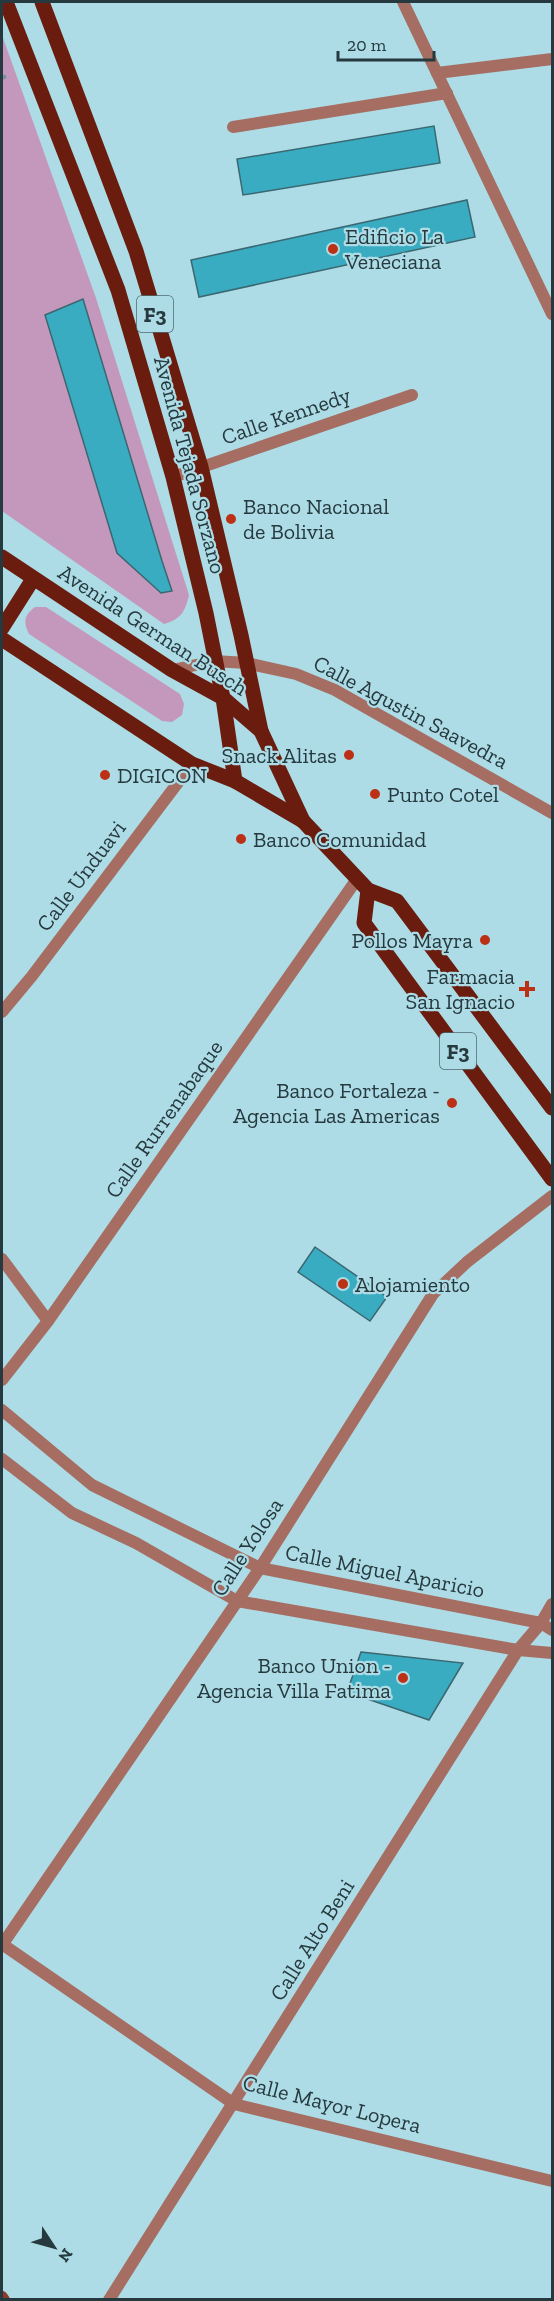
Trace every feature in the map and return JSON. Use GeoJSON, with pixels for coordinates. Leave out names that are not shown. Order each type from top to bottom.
{"type":"FeatureCollection","features":[{"type":"Feature","properties":{"kind":"main road","name":"Avenida Tejada Sorzano"},"geometry":{"type":"LineString","coordinates":[[6,2],[118,290],[172,477],[206,613],[223,698],[235,781]]}},
{"type":"Feature","properties":{"kind":"main road","name":"Avenida Tejada Sorzano"},"geometry":{"type":"LineString","coordinates":[[42,2],[135,251],[201,468],[261,731]]}},
{"type":"Feature","properties":{"kind":"main road","name":"Avenida German Busch"},"geometry":{"type":"LineString","coordinates":[[2,558],[172,670],[223,698],[261,731],[303,821]]}},
{"type":"Feature","properties":{"kind":"main road"},"geometry":{"type":"LineString","coordinates":[[2,628],[33,579]]}},
{"type":"Feature","properties":{"kind":"main road"},"geometry":{"type":"LineString","coordinates":[[2,639],[192,764],[235,781]]}},
{"type":"Feature","properties":{"kind":"main road","name":"F3"},"geometry":{"type":"LineString","coordinates":[[235,781],[303,821],[362,885],[397,901],[552,1108]]}},
{"type":"Feature","properties":{"kind":"main road","name":"F3"},"geometry":{"type":"LineString","coordinates":[[362,885],[364,923],[552,1179]]}},
{"type":"Feature","properties":{"kind":"street"},"geometry":{"type":"LineString","coordinates":[[403,2],[552,314]]}},
{"type":"Feature","properties":{"kind":"street"},"geometry":{"type":"LineString","coordinates":[[437,73],[552,59]]}},
{"type":"Feature","properties":{"kind":"street"},"geometry":{"type":"LineString","coordinates":[[233,127],[447,93]]}},
{"type":"Feature","properties":{"kind":"street","name":"Calle Kennedy"},"geometry":{"type":"LineString","coordinates":[[172,477],[412,395]]}},
{"type":"Feature","properties":{"kind":"street","name":"Calle Agustin Saavedra"},"geometry":{"type":"LineString","coordinates":[[172,670],[215,662],[246,663],[296,674],[335,690],[552,813]]}},
{"type":"Feature","properties":{"kind":"street","name":"Calle Unduavi"},"geometry":{"type":"LineString","coordinates":[[2,1012],[32,976],[192,764]]}},
{"type":"Feature","properties":{"kind":"street","name":"Calle Rurrenabaque"},"geometry":{"type":"LineString","coordinates":[[2,1380],[48,1321],[362,885]]}},
{"type":"Feature","properties":{"kind":"street","name":"Calle Yolosa"},"geometry":{"type":"LineString","coordinates":[[2,1945],[260,1568],[433,1294],[467,1262],[552,1196]]}},
{"type":"Feature","properties":{"kind":"street"},"geometry":{"type":"LineString","coordinates":[[2,1259],[48,1321]]}},
{"type":"Feature","properties":{"kind":"street","name":"Calle Miguel Aparicio"},"geometry":{"type":"LineString","coordinates":[[2,1410],[92,1485],[260,1568],[541,1623],[552,1630]]}},
{"type":"Feature","properties":{"kind":"street"},"geometry":{"type":"LineString","coordinates":[[2,1459],[72,1513],[136,1543],[237,1601],[518,1650],[552,1653]]}},
{"type":"Feature","properties":{"kind":"street","name":"Calle Alto Beni"},"geometry":{"type":"LineString","coordinates":[[109,2300],[518,1650],[541,1623],[552,1604]]}},
{"type":"Feature","properties":{"kind":"street","name":"Calle Mayor Lopera"},"geometry":{"type":"LineString","coordinates":[[2,1945],[234,2104],[552,2181]]}},
{"type":"Feature","properties":{"kind":"path"},"geometry":{"type":"LineString","coordinates":[[2,78],[8,75]]}},
{"type":"Feature","properties":{"kind":"shaded area"},"geometry":{"type":"Polygon","coordinates":[[[2,35],[96,298],[189,595],[181,614],[175,620],[164,624],[2,511],[2,35]]]}},
{"type":"Feature","properties":{"kind":"shaded area"},"geometry":{"type":"Polygon","coordinates":[[[35,607],[46,607],[180,694],[184,704],[182,715],[172,722],[162,721],[29,634],[26,619],[35,607]]]}},
{"type":"Feature","properties":{"kind":"building"},"geometry":{"type":"Polygon","coordinates":[[[434,126],[440,163],[243,195],[237,159],[434,126]]]}},
{"type":"Feature","properties":{"kind":"building","name":"Edificio La Veneciana"},"geometry":{"type":"Polygon","coordinates":[[[467,200],[475,237],[199,297],[191,260],[467,200]]]}},
{"type":"Feature","properties":{"kind":"building"},"geometry":{"type":"Polygon","coordinates":[[[83,299],[172,591],[161,593],[117,553],[45,315],[83,299]]]}},
{"type":"Feature","properties":{"kind":"building","name":"Alojamiento"},"geometry":{"type":"Polygon","coordinates":[[[315,1247],[387,1297],[370,1321],[298,1272],[315,1247]]]}},
{"type":"Feature","properties":{"kind":"building","name":"Banco Union - Agencia Villa Fatima"},"geometry":{"type":"Polygon","coordinates":[[[361,1652],[463,1663],[429,1720],[347,1692],[361,1652]]]}},
{"type":"Feature","properties":{"kind":"place","name":"Edificio La Veneciana"},"geometry":{"type":"Point","coordinates":[333,249]}},
{"type":"Feature","properties":{"kind":"place","name":"Banco Nacional de Bolivia"},"geometry":{"type":"Point","coordinates":[231,519]}},
{"type":"Feature","properties":{"kind":"place","name":"Snack Alitas"},"geometry":{"type":"Point","coordinates":[349,755]}},
{"type":"Feature","properties":{"kind":"place","name":"DIGICON"},"geometry":{"type":"Point","coordinates":[105,775]}},
{"type":"Feature","properties":{"kind":"place","name":"Punto Cotel"},"geometry":{"type":"Point","coordinates":[375,794]}},
{"type":"Feature","properties":{"kind":"place","name":"Banco Comunidad"},"geometry":{"type":"Point","coordinates":[241,839]}},
{"type":"Feature","properties":{"kind":"place","name":"Pollos Mayra"},"geometry":{"type":"Point","coordinates":[485,940]}},
{"type":"Feature","properties":{"kind":"place","name":"Farmacia San Ignacio"},"geometry":{"type":"Point","coordinates":[527,989]}},
{"type":"Feature","properties":{"kind":"place","name":"Banco Fortaleza - Agencia Las Americas"},"geometry":{"type":"Point","coordinates":[452,1103]}},
{"type":"Feature","properties":{"kind":"place","name":"Alojamiento"},"geometry":{"type":"Point","coordinates":[343,1284]}},
{"type":"Feature","properties":{"kind":"place","name":"Banco Union - Agencia Villa Fatima"},"geometry":{"type":"Point","coordinates":[403,1678]}}]}
